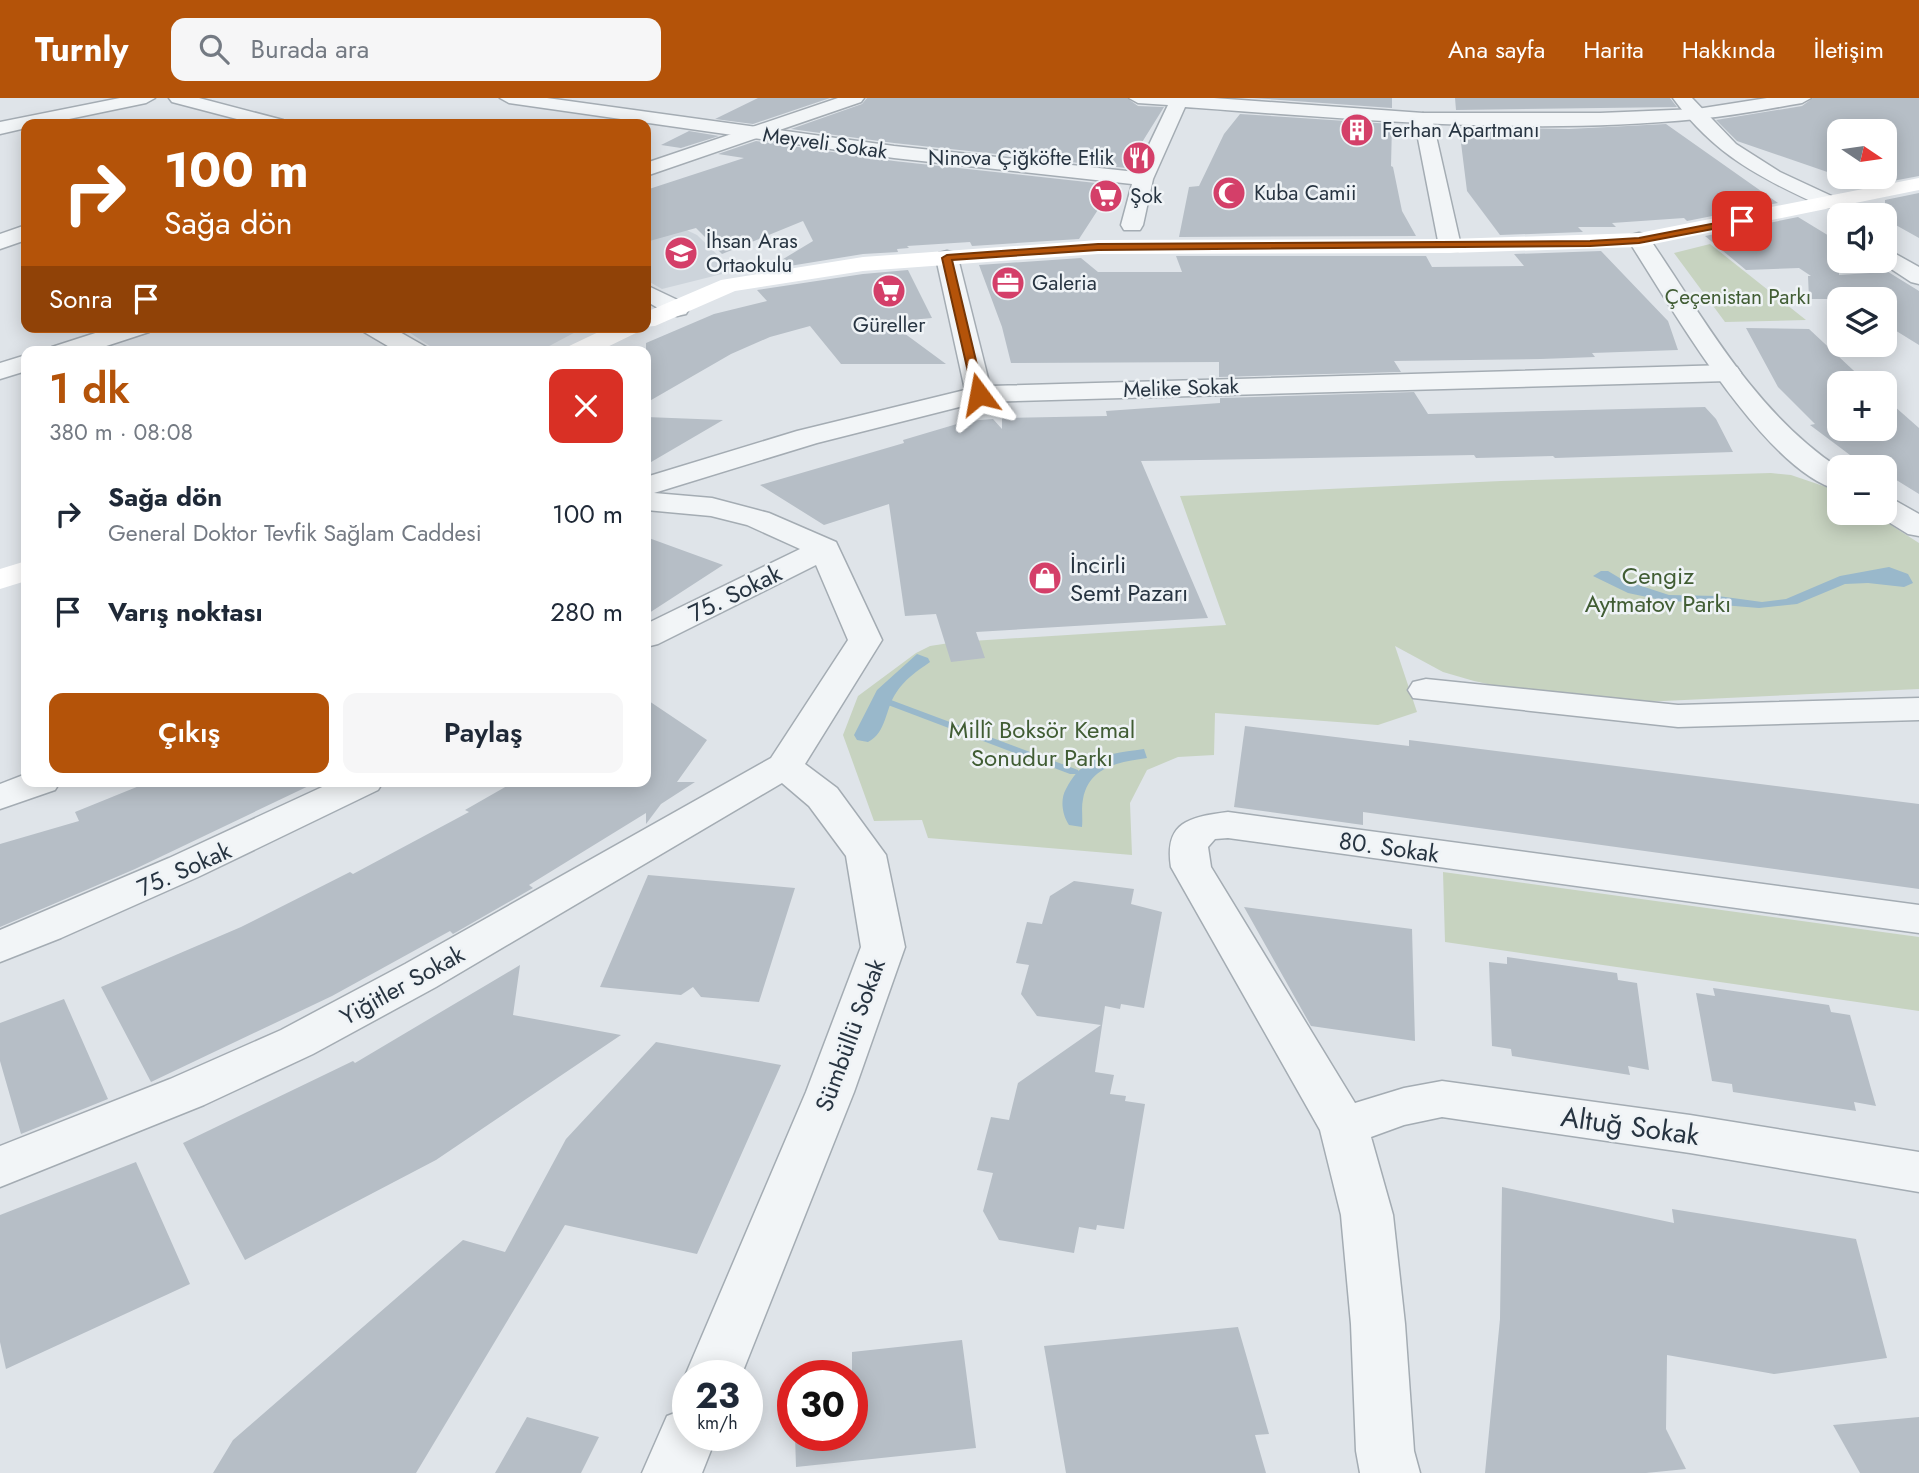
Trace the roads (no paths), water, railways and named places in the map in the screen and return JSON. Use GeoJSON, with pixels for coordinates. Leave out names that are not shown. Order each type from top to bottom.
{"type":"FeatureCollection","features":[{"type":"Feature","properties":{"kind":"main road"},"geometry":{"type":"LineString","coordinates":[[651,298],[850,266],[1098,247],[1450,246],[1639,240],[1823,211],[1919,184]]}},
{"type":"Feature","properties":{"kind":"main road"},"geometry":{"type":"LineString","coordinates":[[651,319],[729,285]]}},
{"type":"Feature","properties":{"kind":"main road"},"geometry":{"type":"LineString","coordinates":[[586,346],[606,333]]}},
{"type":"Feature","properties":{"kind":"main road"},"geometry":{"type":"LineString","coordinates":[[0,579],[21,573]]}},
{"type":"Feature","properties":{"kind":"street"},"geometry":{"type":"LineString","coordinates":[[44,119],[146,98]]}},
{"type":"Feature","properties":{"kind":"street"},"geometry":{"type":"LineString","coordinates":[[178,98],[257,119]]}},
{"type":"Feature","properties":{"kind":"street","name":"Meyveli Sokak"},"geometry":{"type":"LineString","coordinates":[[509,98],[907,154],[1143,179]]}},
{"type":"Feature","properties":{"kind":"street"},"geometry":{"type":"LineString","coordinates":[[651,168],[758,134],[855,98]]}},
{"type":"Feature","properties":{"kind":"street"},"geometry":{"type":"LineString","coordinates":[[1138,98],[1423,118],[1600,119],[1697,114],[1802,98]]}},
{"type":"Feature","properties":{"kind":"street"},"geometry":{"type":"LineString","coordinates":[[1682,98],[1729,148],[1823,211]]}},
{"type":"Feature","properties":{"kind":"street"},"geometry":{"type":"LineString","coordinates":[[1098,247],[1132,225],[1143,179],[1180,100]]}},
{"type":"Feature","properties":{"kind":"street"},"geometry":{"type":"LineString","coordinates":[[1423,118],[1450,246]]}},
{"type":"Feature","properties":{"kind":"street"},"geometry":{"type":"LineString","coordinates":[[0,128],[21,124]]}},
{"type":"Feature","properties":{"kind":"street"},"geometry":{"type":"LineString","coordinates":[[0,242],[21,222]]}},
{"type":"Feature","properties":{"kind":"street"},"geometry":{"type":"LineString","coordinates":[[1132,225],[1163,246]]}},
{"type":"Feature","properties":{"kind":"street"},"geometry":{"type":"LineString","coordinates":[[1639,240],[1759,415],[1811,465],[1827,474]]}},
{"type":"Feature","properties":{"kind":"street"},"geometry":{"type":"LineString","coordinates":[[947,258],[979,394]]}},
{"type":"Feature","properties":{"kind":"street"},"geometry":{"type":"LineString","coordinates":[[1897,263],[1919,277]]}},
{"type":"Feature","properties":{"kind":"street"},"geometry":{"type":"LineString","coordinates":[[651,299],[677,309]]}},
{"type":"Feature","properties":{"kind":"street"},"geometry":{"type":"LineString","coordinates":[[80,346],[121,333]]}},
{"type":"Feature","properties":{"kind":"street"},"geometry":{"type":"LineString","coordinates":[[384,333],[406,346]]}},
{"type":"Feature","properties":{"kind":"street"},"geometry":{"type":"LineString","coordinates":[[0,371],[21,365]]}},
{"type":"Feature","properties":{"kind":"street","name":"Melike Sokak"},"geometry":{"type":"LineString","coordinates":[[651,484],[807,437],[979,394],[1728,373]]}},
{"type":"Feature","properties":{"kind":"street"},"geometry":{"type":"LineString","coordinates":[[651,501],[712,507],[758,519],[825,549],[865,640],[785,766]]}},
{"type":"Feature","properties":{"kind":"street"},"geometry":{"type":"LineString","coordinates":[[1897,514],[1919,527]]}},
{"type":"Feature","properties":{"kind":"street","name":"75. Sokak"},"geometry":{"type":"LineString","coordinates":[[651,635],[825,549]]}},
{"type":"Feature","properties":{"kind":"street"},"geometry":{"type":"LineString","coordinates":[[1426,690],[1678,716],[1919,709]]}},
{"type":"Feature","properties":{"kind":"street","name":"Yiğitler Sokak"},"geometry":{"type":"LineString","coordinates":[[0,1167],[145,1109],[295,1043],[434,969],[680,823],[785,766]]}},
{"type":"Feature","properties":{"kind":"street","name":"Sümbüllü Sokak"},"geometry":{"type":"LineString","coordinates":[[720,1360],[830,1092],[883,947],[866,855],[823,797],[785,766]]}},
{"type":"Feature","properties":{"kind":"street"},"geometry":{"type":"LineString","coordinates":[[0,797],[27,787]]}},
{"type":"Feature","properties":{"kind":"street","name":"75. Sokak"},"geometry":{"type":"LineString","coordinates":[[0,947],[113,901],[238,845],[354,787]]}},
{"type":"Feature","properties":{"kind":"street","name":"80. Sokak"},"geometry":{"type":"LineString","coordinates":[[1344,1128],[1191,867],[1188,847],[1192,836],[1205,828],[1228,825],[1919,919]]}},
{"type":"Feature","properties":{"kind":"street","name":"Altuğ Sokak"},"geometry":{"type":"LineString","coordinates":[[1344,1128],[1382,1111],[1413,1102],[1442,1099],[1690,1134],[1919,1172]]}},
{"type":"Feature","properties":{"kind":"street"},"geometry":{"type":"LineString","coordinates":[[1344,1128],[1367,1215],[1378,1324],[1385,1451],[1390,1473]]}},
{"type":"Feature","properties":{"kind":"street"},"geometry":{"type":"LineString","coordinates":[[672,1473],[681,1451]]}},
{"type":"Feature","properties":{"kind":"water"},"geometry":{"type":"Polygon","coordinates":[[[1889,567],[1908,574],[1913,583],[1904,587],[1868,583],[1845,584],[1797,604],[1759,608],[1661,600],[1628,593],[1593,576],[1601,571],[1608,571],[1623,580],[1669,595],[1718,596],[1762,602],[1786,599],[1840,576],[1889,567]]]}},
{"type":"Feature","properties":{"kind":"water"},"geometry":{"type":"Polygon","coordinates":[[[917,654],[928,658],[930,662],[899,688],[874,738],[868,742],[857,740],[854,735],[877,690],[917,654]]]}},
{"type":"Feature","properties":{"kind":"water"},"geometry":{"type":"Polygon","coordinates":[[[1144,749],[1147,758],[1116,764],[1098,773],[1091,780],[1083,799],[1082,827],[1069,825],[1062,802],[1066,789],[1080,769],[1098,758],[1144,749]]]}},
{"type":"Feature","properties":{"kind":"waterway"},"geometry":{"type":"LineString","coordinates":[[891,703],[1074,772]]}},
{"type":"Feature","properties":{"kind":"place","name":"Ferhan Apartmanı"},"geometry":{"type":"Point","coordinates":[1357,130]}},
{"type":"Feature","properties":{"kind":"place","name":"Ninova Çiğköfte Etlik"},"geometry":{"type":"Point","coordinates":[1139,158]}},
{"type":"Feature","properties":{"kind":"place","name":"Kuba Camii"},"geometry":{"type":"Point","coordinates":[1229,193]}},
{"type":"Feature","properties":{"kind":"place","name":"Şok"},"geometry":{"type":"Point","coordinates":[1106,196]}},
{"type":"Feature","properties":{"kind":"place","name":"İhsan Aras Ortaokulu"},"geometry":{"type":"Point","coordinates":[681,253]}},
{"type":"Feature","properties":{"kind":"place","name":"Galeria"},"geometry":{"type":"Point","coordinates":[1008,283]}},
{"type":"Feature","properties":{"kind":"place","name":"Güreller"},"geometry":{"type":"Point","coordinates":[889,291]}},
{"type":"Feature","properties":{"kind":"place","name":"İncirli Semt Pazarı"},"geometry":{"type":"Point","coordinates":[1045,578]}},
{"type":"Feature","properties":{"kind":"park label","name":"Çeçenistan Parkı"},"geometry":{"type":"Point","coordinates":[1738,297]}},
{"type":"Feature","properties":{"kind":"park label","name":"Cengiz Aytmatov Parkı"},"geometry":{"type":"Point","coordinates":[1658,589]}},
{"type":"Feature","properties":{"kind":"park label","name":"Millî Boksör Kemal Sonudur Parkı"},"geometry":{"type":"Point","coordinates":[1042,743]}}]}
